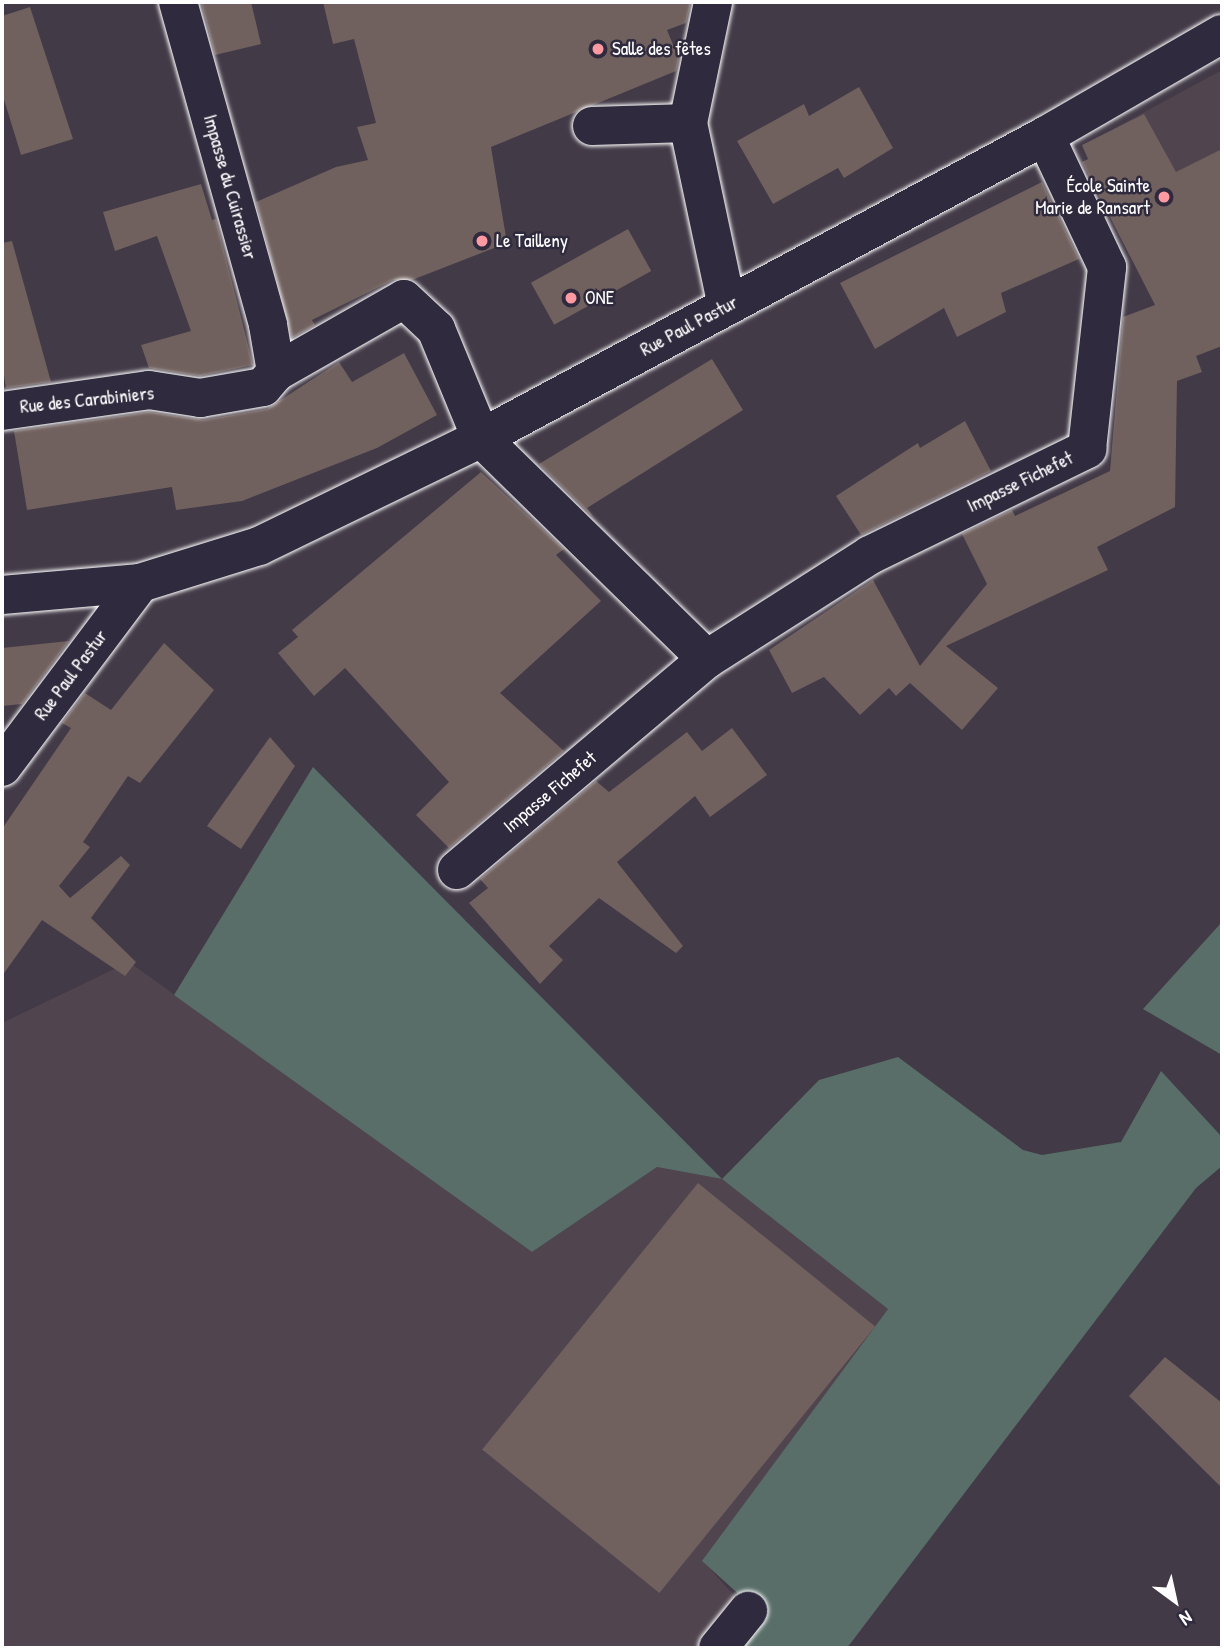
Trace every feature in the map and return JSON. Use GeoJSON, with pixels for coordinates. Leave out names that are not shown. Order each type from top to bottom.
{"type":"FeatureCollection","features":[{"type":"Feature","properties":{"kind":"street","name":"Impasse du Cuirassier"},"geometry":{"type":"LineString","coordinates":[[178,2],[268,325],[276,372]]}},
{"type":"Feature","properties":{"kind":"street"},"geometry":{"type":"LineString","coordinates":[[713,2],[688,123],[727,306]]}},
{"type":"Feature","properties":{"kind":"street","name":"Rue Paul Pastur"},"geometry":{"type":"LineString","coordinates":[[2,594],[140,583],[259,546],[481,438],[1045,136],[1222,34]]}},
{"type":"Feature","properties":{"kind":"street"},"geometry":{"type":"LineString","coordinates":[[592,126],[688,123]]}},
{"type":"Feature","properties":{"kind":"street","name":"Impasse Fichefet"},"geometry":{"type":"LineString","coordinates":[[457,870],[707,659],[870,555],[1087,449],[1107,267],[1045,136]]}},
{"type":"Feature","properties":{"kind":"street","name":"Rue des Carabiniers"},"geometry":{"type":"LineString","coordinates":[[2,411],[149,390],[200,398],[263,387],[276,372],[404,299],[436,330],[481,438]]}},
{"type":"Feature","properties":{"kind":"street"},"geometry":{"type":"LineString","coordinates":[[481,438],[707,659]]}},
{"type":"Feature","properties":{"kind":"street","name":"Rue Paul Pastur"},"geometry":{"type":"LineString","coordinates":[[2,767],[140,583]]}},
{"type":"Feature","properties":{"kind":"street"},"geometry":{"type":"LineString","coordinates":[[718,1648],[748,1611]]}},
{"type":"Feature","properties":{"kind":"shaded area","name":"École Sainte Marie de Ransart"},"geometry":{"type":"Polygon","coordinates":[[[1222,70],[1222,258],[1172,276],[1137,263],[1082,146],[1222,70]]]}},
{"type":"Feature","properties":{"kind":"shaded area"},"geometry":{"type":"Polygon","coordinates":[[[129,962],[532,1252],[657,1167],[722,1179],[888,1309],[703,1561],[748,1611],[718,1648],[2,1648],[2,1023],[129,962]]]}},
{"type":"Feature","properties":{"kind":"green space"},"geometry":{"type":"Polygon","coordinates":[[[313,767],[722,1179],[657,1167],[532,1252],[174,995],[313,767]]]}},
{"type":"Feature","properties":{"kind":"green space"},"geometry":{"type":"Polygon","coordinates":[[[1222,922],[1222,1055],[1143,1009],[1222,922]]]}},
{"type":"Feature","properties":{"kind":"green space"},"geometry":{"type":"Polygon","coordinates":[[[898,1057],[1023,1150],[1042,1155],[1121,1142],[1161,1071],[1222,1137],[1222,1166],[1196,1188],[847,1648],[741,1648],[765,1618],[702,1561],[888,1309],[722,1179],[819,1080],[898,1057]]]}},
{"type":"Feature","properties":{"kind":"building"},"geometry":{"type":"Polygon","coordinates":[[[201,2],[251,2],[261,44],[215,55],[201,2]]]}},
{"type":"Feature","properties":{"kind":"building"},"geometry":{"type":"Polygon","coordinates":[[[323,2],[691,2],[686,23],[667,30],[679,59],[676,71],[491,147],[507,243],[412,280],[393,280],[312,320],[315,325],[292,338],[256,202],[336,167],[368,160],[357,127],[376,123],[354,39],[333,44],[323,2]]]}},
{"type":"Feature","properties":{"kind":"building"},"geometry":{"type":"Polygon","coordinates":[[[30,7],[73,139],[21,155],[2,93],[2,16],[30,7]]]}},
{"type":"Feature","properties":{"kind":"building"},"geometry":{"type":"Polygon","coordinates":[[[859,87],[893,148],[844,178],[838,168],[773,204],[737,141],[804,104],[809,116],[859,87]]]}},
{"type":"Feature","properties":{"kind":"building"},"geometry":{"type":"Polygon","coordinates":[[[1144,114],[1176,172],[1222,149],[1222,346],[1196,356],[1202,372],[1177,381],[1175,507],[1097,547],[1108,570],[946,646],[998,688],[962,730],[910,683],[896,696],[889,688],[860,715],[824,677],[792,693],[769,650],[873,580],[920,666],[987,584],[962,534],[1012,510],[1015,516],[1110,471],[1123,317],[1155,305],[1082,162],[1088,159],[1082,145],[1144,114]]]}},
{"type":"Feature","properties":{"kind":"building"},"geometry":{"type":"Polygon","coordinates":[[[1042,182],[1079,259],[1001,293],[1006,312],[957,337],[944,308],[875,349],[840,283],[1042,182]]]}},
{"type":"Feature","properties":{"kind":"building"},"geometry":{"type":"Polygon","coordinates":[[[201,184],[212,220],[216,219],[253,365],[200,376],[149,368],[141,345],[191,331],[157,236],[115,251],[103,212],[201,184]]]}},
{"type":"Feature","properties":{"kind":"building","name":"ONE"},"geometry":{"type":"Polygon","coordinates":[[[628,229],[651,271],[554,325],[531,283],[628,229]]]}},
{"type":"Feature","properties":{"kind":"building"},"geometry":{"type":"Polygon","coordinates":[[[12,241],[51,382],[6,388],[2,362],[2,243],[12,241]]]}},
{"type":"Feature","properties":{"kind":"building"},"geometry":{"type":"Polygon","coordinates":[[[404,353],[437,415],[377,448],[242,501],[176,510],[172,487],[27,510],[14,431],[149,412],[203,420],[267,409],[339,362],[352,382],[404,353]]]}},
{"type":"Feature","properties":{"kind":"building"},"geometry":{"type":"Polygon","coordinates":[[[712,359],[743,410],[587,508],[594,518],[539,464],[712,359]]]}},
{"type":"Feature","properties":{"kind":"building"},"geometry":{"type":"Polygon","coordinates":[[[965,421],[991,471],[861,535],[836,496],[918,443],[920,448],[965,421]]]}},
{"type":"Feature","properties":{"kind":"building"},"geometry":{"type":"Polygon","coordinates":[[[481,472],[564,549],[556,555],[601,601],[500,693],[564,751],[449,848],[416,815],[449,782],[345,668],[314,696],[278,653],[298,637],[292,630],[481,472]]]}},
{"type":"Feature","properties":{"kind":"building"},"geometry":{"type":"Polygon","coordinates":[[[69,641],[22,704],[2,706],[2,648],[69,641]]]}},
{"type":"Feature","properties":{"kind":"building"},"geometry":{"type":"Polygon","coordinates":[[[164,643],[214,690],[140,783],[128,776],[83,842],[90,847],[59,886],[70,898],[121,856],[130,865],[91,918],[136,962],[125,976],[42,920],[2,976],[2,829],[71,728],[62,723],[85,693],[111,710],[164,643]]]}},
{"type":"Feature","properties":{"kind":"building"},"geometry":{"type":"Polygon","coordinates":[[[732,728],[767,775],[710,817],[695,796],[617,862],[683,946],[676,953],[599,898],[549,946],[563,960],[540,984],[469,903],[488,888],[480,879],[596,781],[609,792],[687,732],[702,751],[732,728]]]}},
{"type":"Feature","properties":{"kind":"building"},"geometry":{"type":"Polygon","coordinates":[[[270,737],[295,766],[241,849],[207,826],[270,737]]]}},
{"type":"Feature","properties":{"kind":"building"},"geometry":{"type":"Polygon","coordinates":[[[698,1183],[875,1326],[659,1593],[482,1450],[698,1183]]]}},
{"type":"Feature","properties":{"kind":"building"},"geometry":{"type":"Polygon","coordinates":[[[1165,1357],[1222,1403],[1222,1488],[1129,1396],[1165,1357]]]}},
{"type":"Feature","properties":{"kind":"place","name":"Salle des fêtes"},"geometry":{"type":"Point","coordinates":[598,49]}},
{"type":"Feature","properties":{"kind":"place","name":"École Sainte Marie de Ransart"},"geometry":{"type":"Point","coordinates":[1164,197]}},
{"type":"Feature","properties":{"kind":"place","name":"Le Tailleny"},"geometry":{"type":"Point","coordinates":[482,241]}},
{"type":"Feature","properties":{"kind":"place","name":"ONE"},"geometry":{"type":"Point","coordinates":[571,298]}}]}
